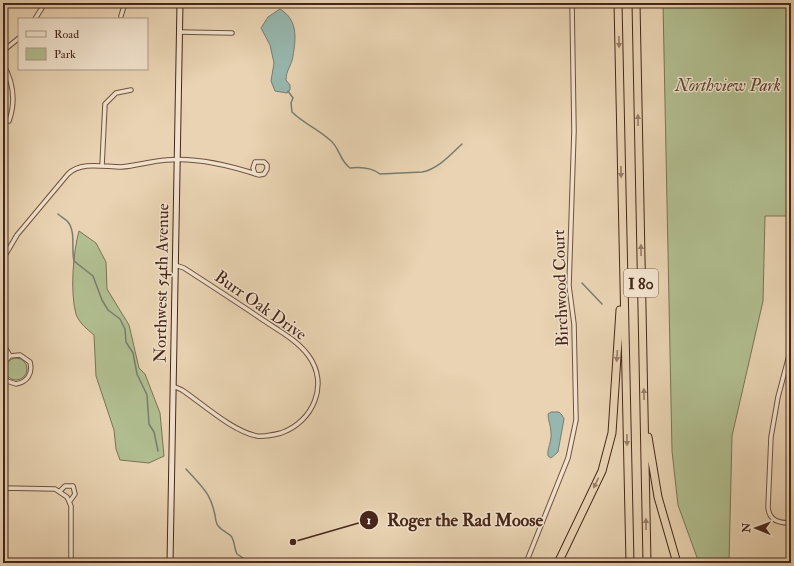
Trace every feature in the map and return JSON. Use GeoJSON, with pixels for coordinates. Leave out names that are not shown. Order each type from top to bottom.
{"type":"FeatureCollection","features":[{"type":"Feature","properties":{"kind":"highway","name":"I 80"},"geometry":{"type":"LineString","coordinates":[[618,3],[630,563]]}},
{"type":"Feature","properties":{"kind":"highway","name":"I 80"},"geometry":{"type":"LineString","coordinates":[[636,3],[647,563]]}},
{"type":"Feature","properties":{"kind":"highway"},"geometry":{"type":"LineString","coordinates":[[558,563],[602,471],[612,433],[623,261]]}},
{"type":"Feature","properties":{"kind":"highway"},"geometry":{"type":"LineString","coordinates":[[644,409],[658,496],[677,563]]}},
{"type":"Feature","properties":{"kind":"street"},"geometry":{"type":"LineString","coordinates":[[36,18],[45,3]]}},
{"type":"Feature","properties":{"kind":"street"},"geometry":{"type":"LineString","coordinates":[[121,16],[125,3]]}},
{"type":"Feature","properties":{"kind":"street","name":"Northwest 54th Avenue"},"geometry":{"type":"LineString","coordinates":[[170,563],[180,3]]}},
{"type":"Feature","properties":{"kind":"street","name":"Birchwood Court"},"geometry":{"type":"LineString","coordinates":[[526,563],[568,458],[576,420],[574,324],[569,286],[574,131],[572,3]]}},
{"type":"Feature","properties":{"kind":"street"},"geometry":{"type":"LineString","coordinates":[[179,32],[232,33]]}},
{"type":"Feature","properties":{"kind":"street"},"geometry":{"type":"LineString","coordinates":[[3,51],[18,39]]}},
{"type":"Feature","properties":{"kind":"street"},"geometry":{"type":"LineString","coordinates":[[3,64],[9,74],[13,90],[13,106],[9,121]]}},
{"type":"Feature","properties":{"kind":"street"},"geometry":{"type":"LineString","coordinates":[[102,166],[105,104],[116,93],[131,90]]}},
{"type":"Feature","properties":{"kind":"street"},"geometry":{"type":"LineString","coordinates":[[3,259],[17,235],[71,171],[80,167],[124,166],[164,160],[176,160],[211,162],[255,174],[264,174],[267,169],[267,164],[264,162],[255,162],[255,174]]}},
{"type":"Feature","properties":{"kind":"street","name":"Burr Oak Drive"},"geometry":{"type":"LineString","coordinates":[[174,386],[232,424],[251,434],[259,436],[274,434],[297,424],[313,407],[318,390],[317,375],[313,364],[301,348],[283,334],[184,268],[175,265]]}},
{"type":"Feature","properties":{"kind":"street"},"geometry":{"type":"LineString","coordinates":[[3,344],[10,356]]}},
{"type":"Feature","properties":{"kind":"street"},"geometry":{"type":"LineString","coordinates":[[791,348],[773,424],[769,456],[768,507],[770,515],[776,521],[791,523]]}},
{"type":"Feature","properties":{"kind":"street"},"geometry":{"type":"LineString","coordinates":[[3,364],[10,356],[23,356],[30,362],[31,371],[27,379],[16,384],[7,381],[3,375]]}},
{"type":"Feature","properties":{"kind":"street"},"geometry":{"type":"LineString","coordinates":[[60,491],[65,486],[73,486],[75,494],[70,502]]}},
{"type":"Feature","properties":{"kind":"street"},"geometry":{"type":"LineString","coordinates":[[3,535],[3,488],[50,489],[60,491],[70,502],[72,511],[71,563]]}},
{"type":"Feature","properties":{"kind":"green space","name":"Northview Park"},"geometry":{"type":"Polygon","coordinates":[[[663,3],[791,3],[791,216],[765,216],[763,301],[732,436],[729,563],[699,563],[678,505],[672,451],[663,3]]]}},
{"type":"Feature","properties":{"kind":"green space"},"geometry":{"type":"Polygon","coordinates":[[[79,231],[96,243],[106,262],[107,289],[129,325],[139,368],[145,374],[160,413],[164,456],[149,463],[120,460],[116,449],[114,430],[96,376],[94,335],[79,320],[74,305],[73,272],[75,250],[79,231]]]}},
{"type":"Feature","properties":{"kind":"green space"},"geometry":{"type":"Polygon","coordinates":[[[16,358],[24,361],[27,369],[24,377],[16,380],[8,377],[5,369],[8,361],[16,358]]]}},
{"type":"Feature","properties":{"kind":"water"},"geometry":{"type":"Polygon","coordinates":[[[280,9],[290,18],[293,24],[295,36],[292,59],[286,76],[286,80],[290,85],[290,90],[287,93],[275,91],[271,81],[274,63],[270,45],[261,28],[268,17],[280,9]]]}},
{"type":"Feature","properties":{"kind":"water"},"geometry":{"type":"Polygon","coordinates":[[[551,412],[559,412],[564,419],[558,452],[551,458],[548,456],[551,428],[548,414],[551,412]]]}},
{"type":"Feature","properties":{"kind":"waterway"},"geometry":{"type":"LineString","coordinates":[[288,91],[293,98],[291,103],[292,112],[330,140],[336,147],[346,165],[350,168],[369,169],[380,174],[422,172],[439,165],[462,144]]}},
{"type":"Feature","properties":{"kind":"waterway"},"geometry":{"type":"LineString","coordinates":[[58,214],[67,221],[72,231],[74,261],[93,276],[102,300],[108,310],[120,319],[125,329],[126,342],[133,353],[137,374],[147,395],[149,424],[154,432],[158,451]]}},
{"type":"Feature","properties":{"kind":"waterway"},"geometry":{"type":"LineString","coordinates":[[582,283],[602,304]]}},
{"type":"Feature","properties":{"kind":"waterway"},"geometry":{"type":"LineString","coordinates":[[186,469],[206,492],[212,504],[217,524],[231,536],[237,554],[249,562]]}},
{"type":"Feature","properties":{"kind":"place","name":"Roger the Rad Moose"},"geometry":{"type":"Point","coordinates":[293,542]}}]}
